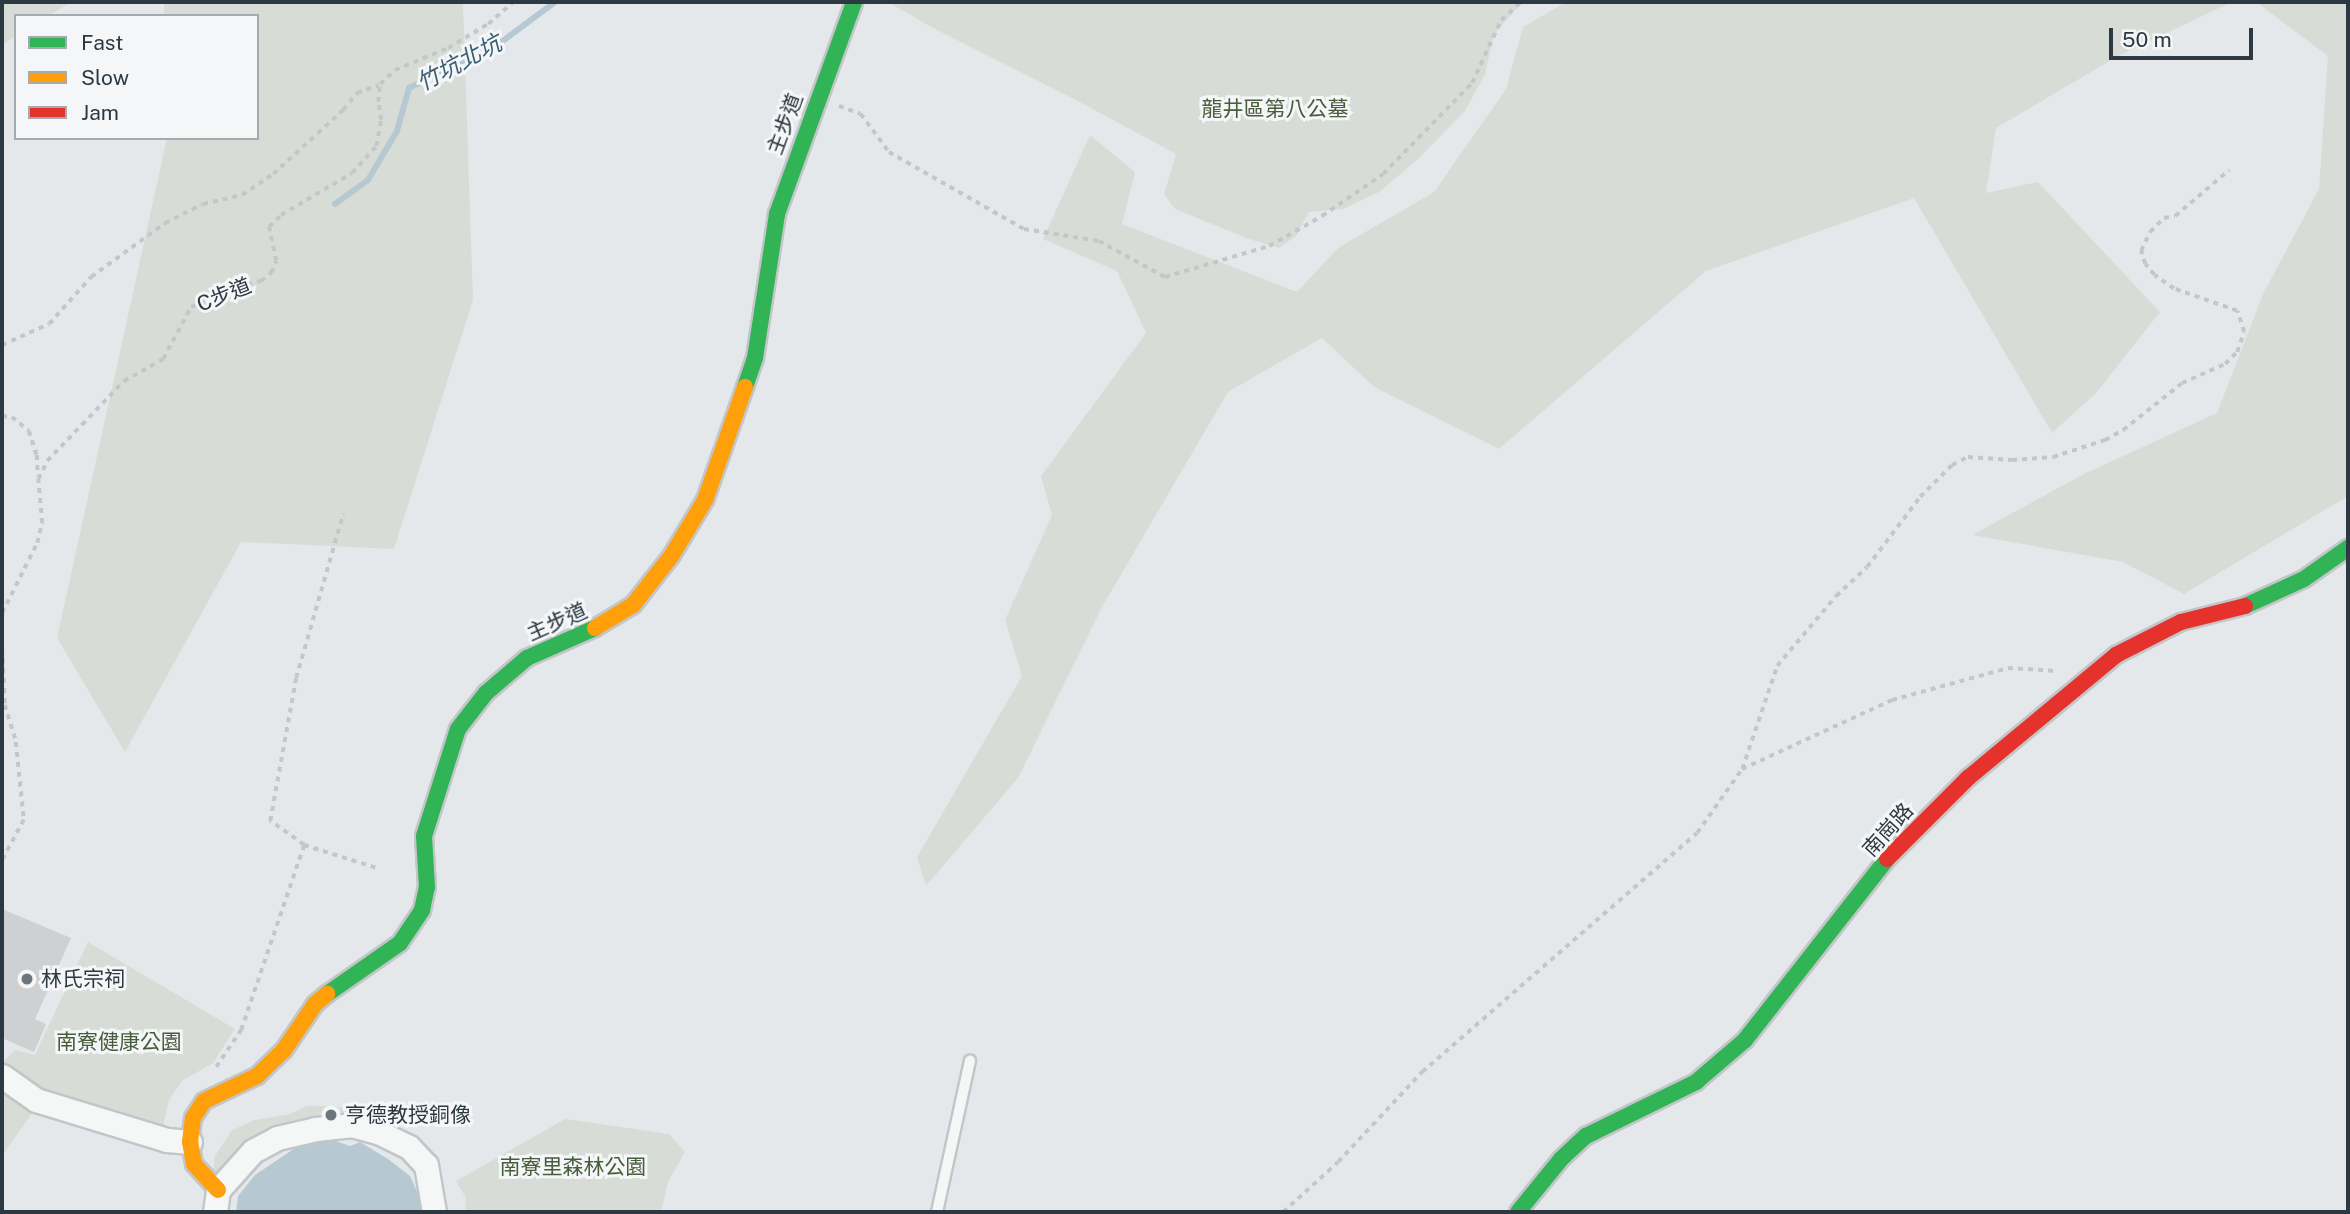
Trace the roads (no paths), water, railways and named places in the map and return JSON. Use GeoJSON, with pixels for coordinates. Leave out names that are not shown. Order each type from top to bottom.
{"type":"FeatureCollection","features":[{"type":"Feature","properties":{"kind":"street","name":"主步道"},"geometry":{"type":"LineString","coordinates":[[190,1142],[193,1118],[204,1101],[257,1076],[285,1050],[315,1004],[344,979],[400,943],[422,910],[427,887],[424,836],[458,729],[486,693],[527,658],[604,624],[633,605],[672,555],[705,500],[755,358],[777,214],[854,2]]}},
{"type":"Feature","properties":{"kind":"street","name":"南崗路"},"geometry":{"type":"LineString","coordinates":[[1518,1212],[1561,1159],[1586,1136],[1696,1082],[1745,1040],[1900,843],[1968,778],[2116,655],[2181,622],[2241,608],[2304,579],[2348,548]]}},
{"type":"Feature","properties":{"kind":"street"},"geometry":{"type":"LineString","coordinates":[[2,1076],[36,1100],[167,1140],[190,1142],[194,1164],[217,1201],[253,1151],[277,1138],[315,1129],[351,1125],[378,1132],[409,1147],[426,1165],[434,1212]]}},
{"type":"Feature","properties":{"kind":"lane"},"geometry":{"type":"LineString","coordinates":[[937,1212],[970,1061]]}},
{"type":"Feature","properties":{"kind":"water"},"geometry":{"type":"Polygon","coordinates":[[[319,1140],[336,1141],[350,1146],[360,1142],[388,1159],[410,1176],[424,1207],[422,1212],[236,1212],[238,1196],[255,1175],[301,1144],[319,1140]]]}},
{"type":"Feature","properties":{"kind":"waterway","name":"竹坑北坑"},"geometry":{"type":"LineString","coordinates":[[335,204],[368,180],[397,131],[409,88],[500,43],[555,2]]}},
{"type":"Feature","properties":{"kind":"place","name":"林氏宗祠"},"geometry":{"type":"Point","coordinates":[27,979]}},
{"type":"Feature","properties":{"kind":"place","name":"亨德教授銅像"},"geometry":{"type":"Point","coordinates":[331,1115]}},
{"type":"Feature","properties":{"kind":"park label","name":"龍井區第八公墓"},"geometry":{"type":"Point","coordinates":[1275,109]}},
{"type":"Feature","properties":{"kind":"park label","name":"南寮健康公園"},"geometry":{"type":"Point","coordinates":[119,1042]}},
{"type":"Feature","properties":{"kind":"park label","name":"南寮里森林公園"},"geometry":{"type":"Point","coordinates":[573,1167]}}]}
